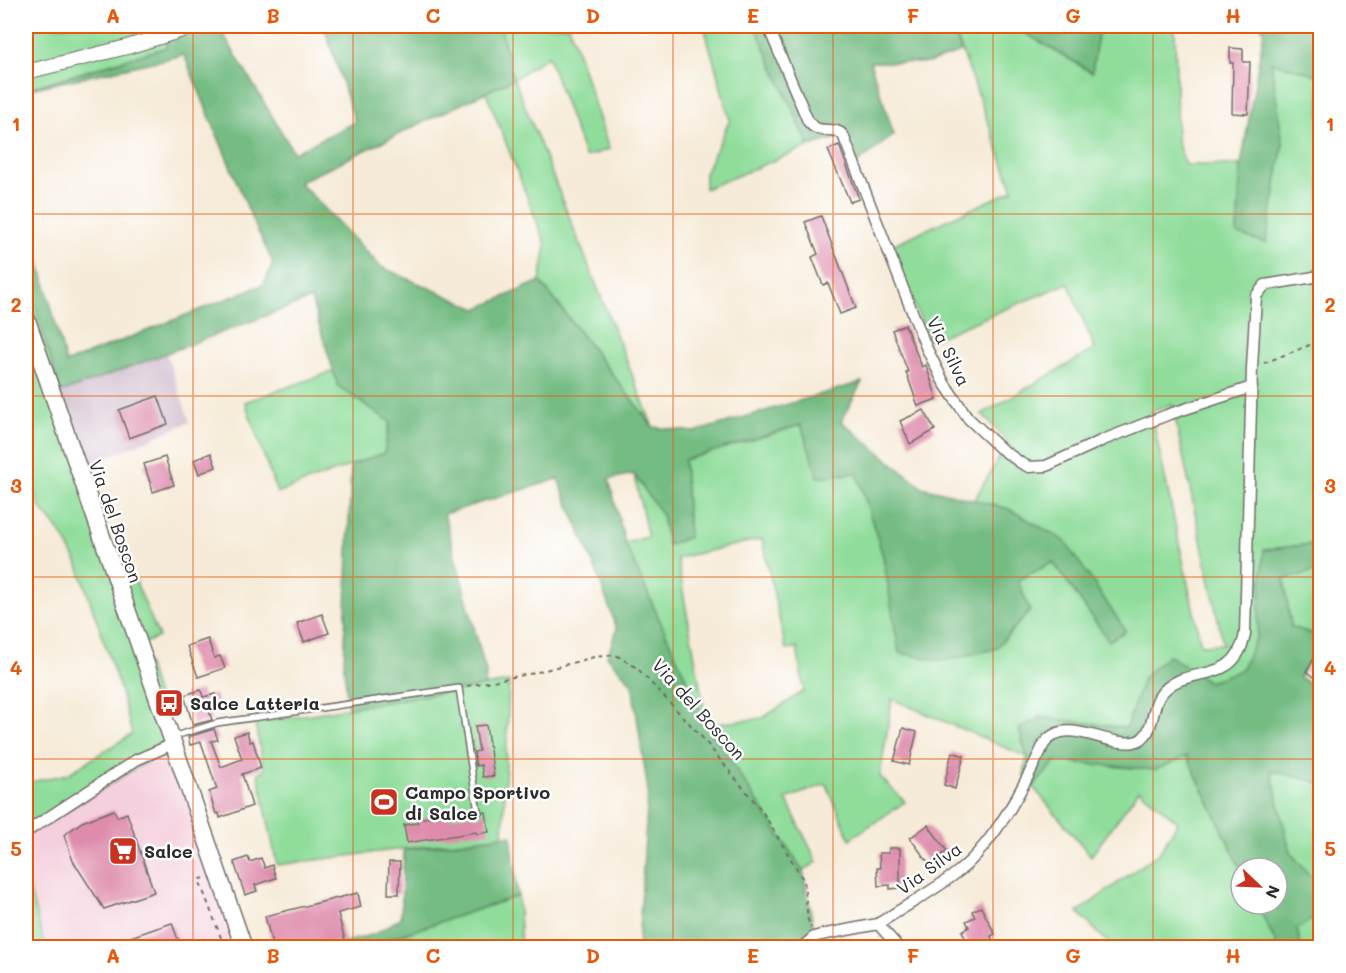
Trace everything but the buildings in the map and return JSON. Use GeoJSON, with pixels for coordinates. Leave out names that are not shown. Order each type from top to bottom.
{"type":"FeatureCollection","features":[{"type":"Feature","properties":{"kind":"main road","name":"Via del Boscon"},"geometry":{"type":"LineString","coordinates":[[26,317],[244,948]]}},
{"type":"Feature","properties":{"kind":"street"},"geometry":{"type":"LineString","coordinates":[[26,72],[127,47],[195,26]]}},
{"type":"Feature","properties":{"kind":"street","name":"Via Silva"},"geometry":{"type":"LineString","coordinates":[[768,26],[808,121],[819,130],[837,130],[843,135],[926,347],[944,383],[968,418],[1017,460],[1029,467],[1046,466],[1103,440],[1167,415],[1251,387]]}},
{"type":"Feature","properties":{"kind":"street","name":"Via Silva"},"geometry":{"type":"LineString","coordinates":[[801,948],[814,937],[878,924],[935,888],[968,863],[985,844],[1004,816],[1044,744],[1053,734],[1072,732],[1128,742],[1139,741],[1146,735],[1158,699],[1165,689],[1180,680],[1223,668],[1237,656],[1245,634],[1251,387],[1256,296],[1264,285],[1320,276]]}},
{"type":"Feature","properties":{"kind":"street"},"geometry":{"type":"LineString","coordinates":[[26,832],[136,760],[172,741]]}},
{"type":"Feature","properties":{"kind":"street"},"geometry":{"type":"LineString","coordinates":[[878,924],[899,948]]}},
{"type":"Feature","properties":{"kind":"lane"},"geometry":{"type":"LineString","coordinates":[[172,741],[217,723],[459,688],[478,812]]}},
{"type":"Feature","properties":{"kind":"path"},"geometry":{"type":"LineString","coordinates":[[1252,368],[1320,341]]}},
{"type":"Feature","properties":{"kind":"path","name":"Via del Boscon"},"geometry":{"type":"LineString","coordinates":[[459,688],[534,673],[594,657],[615,655],[637,668],[700,735],[762,812],[804,881],[808,920],[814,937]]}},
{"type":"Feature","properties":{"kind":"path"},"geometry":{"type":"LineString","coordinates":[[216,870],[200,880],[225,948]]}},
{"type":"Feature","properties":{"kind":"shaded area"},"geometry":{"type":"Polygon","coordinates":[[[166,353],[190,422],[84,467],[60,393],[166,353]]]}},
{"type":"Feature","properties":{"kind":"shaded area"},"geometry":{"type":"Polygon","coordinates":[[[171,747],[242,947],[45,947],[26,877],[26,835],[171,747]]]}},
{"type":"Feature","properties":{"kind":"green space"},"geometry":{"type":"Polygon","coordinates":[[[26,26],[163,26],[167,47],[26,89],[26,72],[32,70],[26,44],[26,26]]]}},
{"type":"Feature","properties":{"kind":"green space"},"geometry":{"type":"Polygon","coordinates":[[[163,26],[190,26],[195,38],[222,32],[294,153],[355,122],[324,26],[500,26],[513,79],[299,182],[381,267],[477,309],[540,281],[653,427],[695,432],[862,382],[841,421],[922,487],[1009,509],[1065,541],[1126,631],[1109,641],[1053,562],[1018,580],[1030,611],[995,649],[943,661],[899,653],[883,556],[857,473],[818,477],[801,425],[684,460],[689,537],[668,545],[662,515],[634,474],[609,479],[625,543],[707,725],[803,871],[815,935],[800,947],[638,947],[648,791],[632,684],[607,656],[617,629],[597,573],[558,479],[444,514],[486,672],[485,686],[348,708],[344,667],[351,465],[384,453],[390,422],[338,386],[311,299],[60,393],[26,273],[26,227],[30,226],[66,363],[264,284],[273,263],[253,221],[184,55],[26,90],[167,47],[163,26]]]}},
{"type":"Feature","properties":{"kind":"green space"},"geometry":{"type":"Polygon","coordinates":[[[500,26],[569,26],[609,149],[585,157],[548,56],[514,79],[653,427],[540,281],[546,245],[486,92],[513,79],[500,26]]]}},
{"type":"Feature","properties":{"kind":"green space"},"geometry":{"type":"Polygon","coordinates":[[[704,26],[755,26],[809,146],[705,189],[705,173],[730,120],[704,26]]]}},
{"type":"Feature","properties":{"kind":"green space"},"geometry":{"type":"Polygon","coordinates":[[[755,26],[953,26],[961,52],[928,63],[870,62],[894,135],[856,164],[841,137],[809,146],[755,26]]]}},
{"type":"Feature","properties":{"kind":"green space"},"geometry":{"type":"Polygon","coordinates":[[[953,26],[1013,26],[1091,72],[1099,26],[1175,26],[1177,141],[1185,165],[1241,165],[1237,234],[1283,144],[1271,61],[1320,76],[1320,543],[1264,550],[1257,636],[1241,670],[1209,682],[1144,677],[1126,728],[1040,717],[1019,729],[1027,757],[892,699],[880,777],[905,802],[850,839],[826,784],[786,799],[817,862],[803,871],[707,725],[625,543],[648,537],[634,474],[662,515],[668,545],[689,537],[684,460],[801,425],[857,473],[883,556],[1018,580],[1053,562],[1109,641],[1125,631],[1065,541],[1009,509],[974,500],[1008,443],[982,414],[1095,349],[1068,283],[929,341],[890,246],[1013,190],[953,26]],[[1172,404],[1151,412],[1201,645],[1222,644],[1223,643],[1172,404]],[[762,539],[677,558],[707,725],[763,718],[804,691],[797,647],[786,650],[762,539]]]}},
{"type":"Feature","properties":{"kind":"green space"},"geometry":{"type":"Polygon","coordinates":[[[1013,26],[1099,26],[1092,72],[1013,26]]]}},
{"type":"Feature","properties":{"kind":"green space"},"geometry":{"type":"Polygon","coordinates":[[[1260,26],[1320,26],[1320,76],[1271,62],[1283,144],[1266,243],[1237,234],[1241,165],[1264,30],[1260,26]]]}},
{"type":"Feature","properties":{"kind":"green space"},"geometry":{"type":"Polygon","coordinates":[[[26,273],[60,393],[111,553],[122,549],[159,637],[142,644],[171,747],[26,835],[26,783],[68,774],[132,734],[120,689],[77,562],[59,530],[38,505],[26,446],[26,273]]]}},
{"type":"Feature","properties":{"kind":"green space"},"geometry":{"type":"Polygon","coordinates":[[[334,371],[338,386],[390,422],[384,453],[277,493],[245,402],[334,371]]]}},
{"type":"Feature","properties":{"kind":"green space"},"geometry":{"type":"Polygon","coordinates":[[[1320,543],[1320,570],[1284,579],[1291,627],[1320,636],[1320,645],[1299,677],[1320,689],[1320,783],[1271,770],[1290,852],[1320,888],[1320,916],[1318,915],[1297,929],[1301,947],[1278,947],[1263,916],[1289,916],[1289,856],[1235,856],[1187,756],[1155,770],[1056,761],[1033,787],[1024,775],[1027,757],[1019,729],[1040,717],[1126,728],[1144,677],[1168,655],[1209,682],[1241,670],[1257,636],[1264,550],[1320,543]]]}},
{"type":"Feature","properties":{"kind":"green space"},"geometry":{"type":"Polygon","coordinates":[[[1320,570],[1320,636],[1291,627],[1284,578],[1320,570]]]}},
{"type":"Feature","properties":{"kind":"green space","name":"Campo Sportivo di Salce"},"geometry":{"type":"Polygon","coordinates":[[[509,682],[503,836],[277,865],[258,773],[264,770],[255,723],[509,682]]]}},
{"type":"Feature","properties":{"kind":"green space"},"geometry":{"type":"Polygon","coordinates":[[[1187,756],[1235,856],[1229,856],[1229,916],[1263,916],[1278,947],[1112,947],[1078,912],[1160,852],[1178,822],[1139,790],[1091,856],[1033,787],[1056,760],[1155,770],[1187,756]]]}},
{"type":"Feature","properties":{"kind":"green space"},"geometry":{"type":"Polygon","coordinates":[[[1270,770],[1320,783],[1320,888],[1290,852],[1270,770]]]}},
{"type":"Feature","properties":{"kind":"green space"},"geometry":{"type":"Polygon","coordinates":[[[511,835],[518,896],[365,947],[343,947],[342,943],[375,934],[401,918],[404,850],[511,835]]]}},
{"type":"Feature","properties":{"kind":"green space"},"geometry":{"type":"Polygon","coordinates":[[[26,877],[28,885],[45,947],[26,947],[26,877]]]}},
{"type":"Feature","properties":{"kind":"green space"},"geometry":{"type":"Polygon","coordinates":[[[518,896],[521,947],[365,947],[518,896]]]}},
{"type":"Feature","properties":{"kind":"green space"},"geometry":{"type":"Polygon","coordinates":[[[1318,915],[1320,916],[1320,947],[1301,947],[1297,929],[1318,915]]]}},
{"type":"Feature","properties":{"kind":"place","name":"Salce Latteria"},"geometry":{"type":"Point","coordinates":[169,703]}},
{"type":"Feature","properties":{"kind":"place","name":"Campo Sportivo di Salce"},"geometry":{"type":"Point","coordinates":[384,802]}},
{"type":"Feature","properties":{"kind":"place","name":"Salce"},"geometry":{"type":"Point","coordinates":[123,851]}}]}
